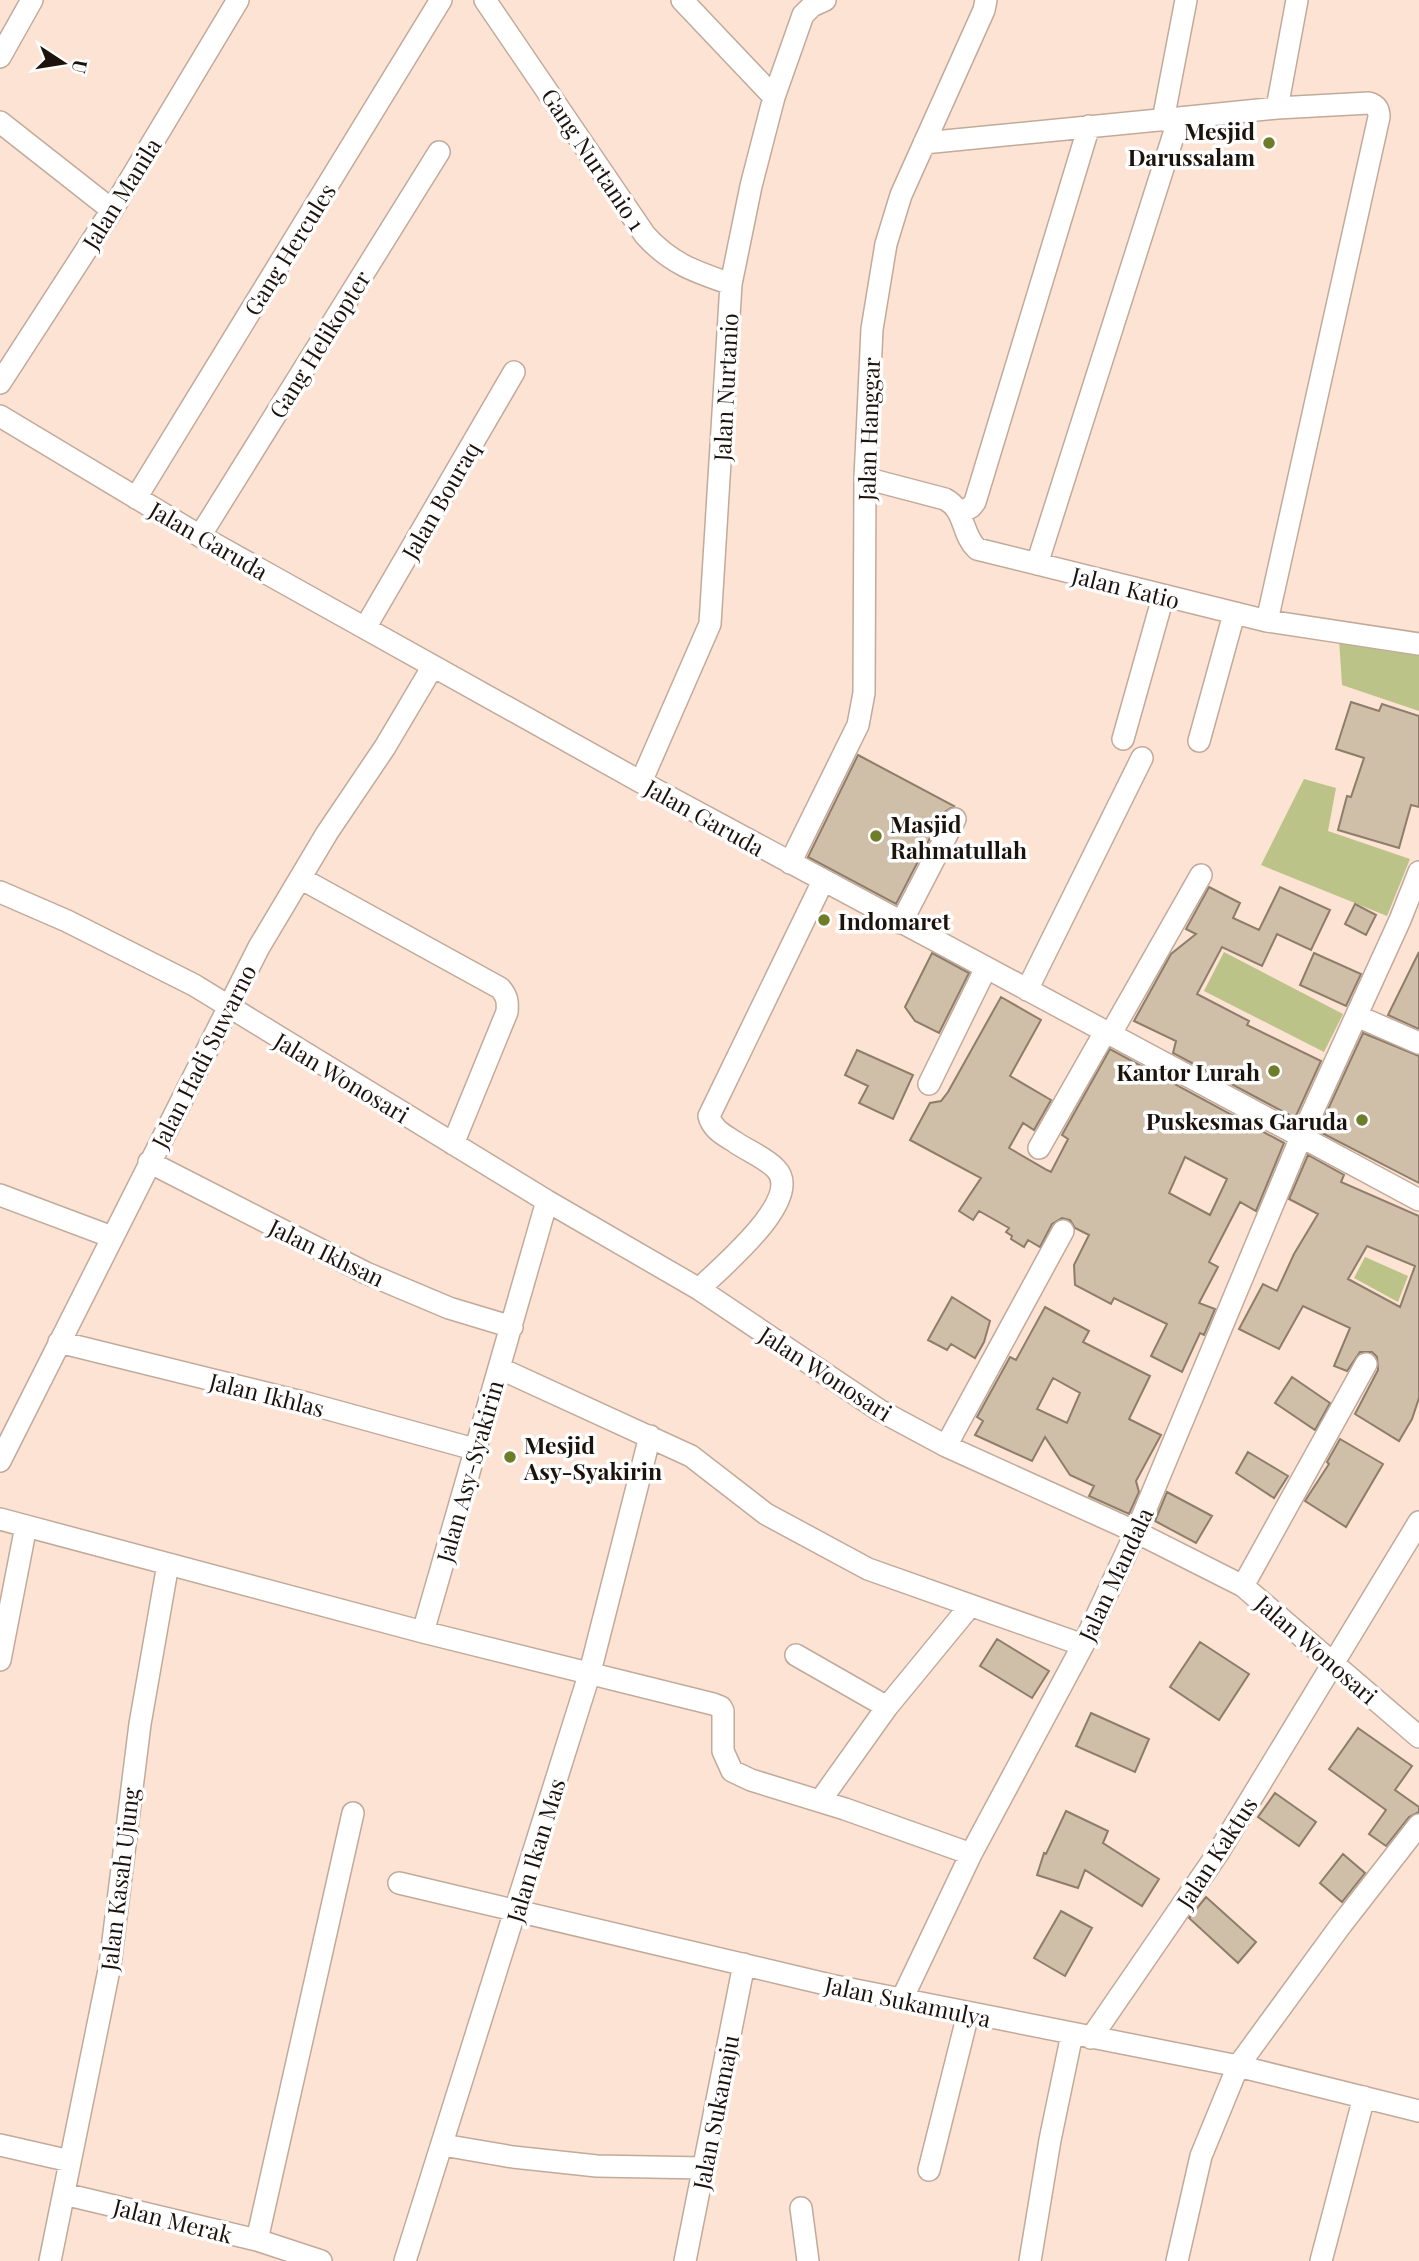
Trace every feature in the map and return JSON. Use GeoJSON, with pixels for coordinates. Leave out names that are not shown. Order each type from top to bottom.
{"type":"FeatureCollection","features":[{"type":"Feature","properties":{"kind":"street"},"geometry":{"type":"LineString","coordinates":[[0,57],[33,0]]}},
{"type":"Feature","properties":{"kind":"street","name":"Jalan Manila"},"geometry":{"type":"LineString","coordinates":[[0,383],[112,211],[238,0]]}},
{"type":"Feature","properties":{"kind":"street","name":"Gang Hercules"},"geometry":{"type":"LineString","coordinates":[[136,498],[441,0]]}},
{"type":"Feature","properties":{"kind":"street","name":"Gang Nurtanio 1"},"geometry":{"type":"LineString","coordinates":[[485,0],[645,235],[661,252],[678,264],[731,284]]}},
{"type":"Feature","properties":{"kind":"street"},"geometry":{"type":"LineString","coordinates":[[682,0],[774,97]]}},
{"type":"Feature","properties":{"kind":"street","name":"Jalan Nurtanio"},"geometry":{"type":"LineString","coordinates":[[641,782],[710,624],[731,284],[751,186],[797,7],[812,6],[825,0]]}},
{"type":"Feature","properties":{"kind":"street","name":"Jalan Hanggar"},"geometry":{"type":"LineString","coordinates":[[790,863],[858,725],[864,692],[865,478],[872,329],[886,244],[901,195],[985,10],[986,0]]}},
{"type":"Feature","properties":{"kind":"street"},"geometry":{"type":"LineString","coordinates":[[1037,564],[1171,119],[1186,0]]}},
{"type":"Feature","properties":{"kind":"street"},"geometry":{"type":"LineString","coordinates":[[1277,108],[1297,0]]}},
{"type":"Feature","properties":{"kind":"street"},"geometry":{"type":"LineString","coordinates":[[924,143],[1277,108],[1369,103],[1375,105],[1379,117],[1267,621]]}},
{"type":"Feature","properties":{"kind":"street"},"geometry":{"type":"LineString","coordinates":[[0,122],[112,211]]}},
{"type":"Feature","properties":{"kind":"street"},"geometry":{"type":"LineString","coordinates":[[865,478],[945,499],[960,513],[971,508],[975,502],[1089,126]]}},
{"type":"Feature","properties":{"kind":"street","name":"Gang Helikopter"},"geometry":{"type":"LineString","coordinates":[[200,536],[439,152]]}},
{"type":"Feature","properties":{"kind":"street","name":"Jalan Bouraq"},"geometry":{"type":"LineString","coordinates":[[365,628],[514,372]]}},
{"type":"Feature","properties":{"kind":"street","name":"Jalan Garuda"},"geometry":{"type":"LineString","coordinates":[[1,419],[200,536],[641,782],[1419,1200]]}},
{"type":"Feature","properties":{"kind":"street","name":"Jalan Katio"},"geometry":{"type":"LineString","coordinates":[[960,513],[966,534],[977,549],[1267,621],[1419,641]]}},
{"type":"Feature","properties":{"kind":"street"},"geometry":{"type":"LineString","coordinates":[[1123,739],[1163,597]]}},
{"type":"Feature","properties":{"kind":"street"},"geometry":{"type":"LineString","coordinates":[[1199,741],[1234,614]]}},
{"type":"Feature","properties":{"kind":"street","name":"Jalan Hadi Suwarno"},"geometry":{"type":"LineString","coordinates":[[0,1461],[259,947],[327,833],[385,747],[433,666]]}},
{"type":"Feature","properties":{"kind":"street"},"geometry":{"type":"LineString","coordinates":[[1027,990],[1142,758]]}},
{"type":"Feature","properties":{"kind":"street"},"geometry":{"type":"LineString","coordinates":[[901,923],[955,818]]}},
{"type":"Feature","properties":{"kind":"street","name":"Jalan Mandala"},"geometry":{"type":"LineString","coordinates":[[902,1999],[971,1854],[1083,1645],[1136,1532],[1301,1137],[1419,872]]}},
{"type":"Feature","properties":{"kind":"street"},"geometry":{"type":"LineString","coordinates":[[1039,1148],[1201,875]]}},
{"type":"Feature","properties":{"kind":"street"},"geometry":{"type":"LineString","coordinates":[[300,878],[500,988],[506,994],[507,1012],[453,1144]]}},
{"type":"Feature","properties":{"kind":"street"},"geometry":{"type":"LineString","coordinates":[[699,1289],[759,1230],[781,1196],[783,1187],[776,1170],[711,1125],[709,1116],[823,881]]}},
{"type":"Feature","properties":{"kind":"street","name":"Jalan Wonosari"},"geometry":{"type":"LineString","coordinates":[[0,892],[94,934],[194,985],[547,1201],[699,1289],[879,1410],[946,1446],[1136,1532],[1243,1586],[1419,1737]]}},
{"type":"Feature","properties":{"kind":"street"},"geometry":{"type":"LineString","coordinates":[[929,1084],[986,968]]}},
{"type":"Feature","properties":{"kind":"street"},"geometry":{"type":"LineString","coordinates":[[1357,1016],[1419,1043]]}},
{"type":"Feature","properties":{"kind":"street","name":"Jalan Ikhsan"},"geometry":{"type":"LineString","coordinates":[[149,1162],[366,1273],[449,1308],[512,1327]]}},
{"type":"Feature","properties":{"kind":"street"},"geometry":{"type":"LineString","coordinates":[[0,1195],[112,1237]]}},
{"type":"Feature","properties":{"kind":"street"},"geometry":{"type":"LineString","coordinates":[[499,1368],[547,1201]]}},
{"type":"Feature","properties":{"kind":"street"},"geometry":{"type":"LineString","coordinates":[[946,1446],[1063,1231]]}},
{"type":"Feature","properties":{"kind":"street","name":"Jalan Ikhlas"},"geometry":{"type":"LineString","coordinates":[[59,1342],[310,1404],[474,1450]]}},
{"type":"Feature","properties":{"kind":"street"},"geometry":{"type":"LineString","coordinates":[[1243,1586],[1366,1364]]}},
{"type":"Feature","properties":{"kind":"street","name":"Jalan Asy-Syakirin"},"geometry":{"type":"LineString","coordinates":[[423,1632],[499,1368],[691,1456],[766,1514],[868,1569],[1083,1645]]}},
{"type":"Feature","properties":{"kind":"street","name":"Jalan Ikan Mas"},"geometry":{"type":"LineString","coordinates":[[405,2261],[590,1672],[650,1436]]}},
{"type":"Feature","properties":{"kind":"street"},"geometry":{"type":"LineString","coordinates":[[0,1518],[423,1632],[721,1707],[724,1719],[723,1751],[732,1771],[751,1780],[971,1854]]}},
{"type":"Feature","properties":{"kind":"street","name":"Jalan Kaktus"},"geometry":{"type":"LineString","coordinates":[[1081,2036],[1218,1853],[1419,1522]]}},
{"type":"Feature","properties":{"kind":"street"},"geometry":{"type":"LineString","coordinates":[[0,1660],[26,1526]]}},
{"type":"Feature","properties":{"kind":"street","name":"Jalan Kasah Ujung"},"geometry":{"type":"LineString","coordinates":[[50,2261],[110,1965],[131,1785],[168,1564]]}},
{"type":"Feature","properties":{"kind":"street"},"geometry":{"type":"LineString","coordinates":[[820,1801],[887,1707],[970,1605]]}},
{"type":"Feature","properties":{"kind":"street"},"geometry":{"type":"LineString","coordinates":[[796,1655],[887,1707]]}},
{"type":"Feature","properties":{"kind":"street"},"geometry":{"type":"LineString","coordinates":[[257,2240],[353,1813]]}},
{"type":"Feature","properties":{"kind":"street"},"geometry":{"type":"LineString","coordinates":[[1177,2261],[1201,2156],[1238,2066],[1341,1925],[1419,1825]]}},
{"type":"Feature","properties":{"kind":"street","name":"Jalan Sukamulya"},"geometry":{"type":"LineString","coordinates":[[399,1883],[830,1985],[1238,2066],[1419,2111]]}},
{"type":"Feature","properties":{"kind":"street","name":"Jalan Sukamaju"},"geometry":{"type":"LineString","coordinates":[[685,2261],[744,1964]]}},
{"type":"Feature","properties":{"kind":"street"},"geometry":{"type":"LineString","coordinates":[[929,2170],[968,2014]]}},
{"type":"Feature","properties":{"kind":"street"},"geometry":{"type":"LineString","coordinates":[[1030,2261],[1050,2140],[1081,2036]]}},
{"type":"Feature","properties":{"kind":"street"},"geometry":{"type":"LineString","coordinates":[[1321,2261],[1364,2096]]}},
{"type":"Feature","properties":{"kind":"street"},"geometry":{"type":"LineString","coordinates":[[0,2145],[70,2161]]}},
{"type":"Feature","properties":{"kind":"street"},"geometry":{"type":"LineString","coordinates":[[443,2145],[513,2157],[597,2166],[704,2168]]}},
{"type":"Feature","properties":{"kind":"street","name":"Jalan Merak"},"geometry":{"type":"LineString","coordinates":[[64,2194],[257,2240],[321,2261]]}},
{"type":"Feature","properties":{"kind":"street"},"geometry":{"type":"LineString","coordinates":[[801,2208],[808,2261]]}},
{"type":"Feature","properties":{"kind":"green space"},"geometry":{"type":"Polygon","coordinates":[[[1339,639],[1419,649],[1419,711],[1342,685],[1339,639]]]}},
{"type":"Feature","properties":{"kind":"green space"},"geometry":{"type":"Polygon","coordinates":[[[1304,779],[1336,788],[1328,831],[1410,859],[1387,916],[1261,865],[1304,779]]]}},
{"type":"Feature","properties":{"kind":"green space"},"geometry":{"type":"Polygon","coordinates":[[[1224,952],[1343,1014],[1324,1052],[1204,991],[1224,952]]]}},
{"type":"Feature","properties":{"kind":"green space"},"geometry":{"type":"Polygon","coordinates":[[[1365,1257],[1408,1276],[1398,1302],[1354,1278],[1365,1257]]]}},
{"type":"Feature","properties":{"kind":"building"},"geometry":{"type":"Polygon","coordinates":[[[1351,702],[1379,711],[1382,704],[1419,716],[1419,807],[1411,805],[1399,848],[1338,830],[1347,796],[1351,797],[1364,758],[1336,749],[1351,702]]]}},
{"type":"Feature","properties":{"kind":"building","name":"Masjid Rahmatullah"},"geometry":{"type":"Polygon","coordinates":[[[858,755],[954,806],[943,813],[896,904],[808,857],[858,755]]]}},
{"type":"Feature","properties":{"kind":"building"},"geometry":{"type":"Polygon","coordinates":[[[1209,887],[1240,903],[1233,918],[1259,930],[1280,887],[1330,910],[1311,950],[1277,934],[1262,966],[1222,947],[1197,994],[1249,1021],[1247,1025],[1321,1061],[1295,1118],[1173,1053],[1176,1041],[1134,1021],[1171,954],[1196,934],[1186,929],[1209,887]]]}},
{"type":"Feature","properties":{"kind":"building"},"geometry":{"type":"Polygon","coordinates":[[[1355,904],[1376,915],[1366,935],[1345,924],[1355,904]]]}},
{"type":"Feature","properties":{"kind":"building"},"geometry":{"type":"Polygon","coordinates":[[[1419,952],[1419,1029],[1388,1015],[1419,952]]]}},
{"type":"Feature","properties":{"kind":"building"},"geometry":{"type":"Polygon","coordinates":[[[932,953],[969,973],[939,1033],[915,1021],[905,1007],[932,953]]]}},
{"type":"Feature","properties":{"kind":"building"},"geometry":{"type":"Polygon","coordinates":[[[1314,953],[1361,974],[1346,1006],[1300,985],[1314,953]]]}},
{"type":"Feature","properties":{"kind":"building"},"geometry":{"type":"Polygon","coordinates":[[[1001,997],[1041,1020],[1010,1076],[1051,1100],[1034,1130],[1023,1123],[1009,1148],[1047,1170],[1051,1172],[1068,1139],[1062,1135],[1110,1049],[1284,1143],[1256,1211],[1240,1202],[1209,1262],[1218,1267],[1199,1303],[1215,1309],[1204,1335],[1200,1333],[1182,1372],[1151,1356],[1167,1324],[1114,1298],[1111,1304],[1075,1285],[1074,1265],[1089,1235],[1075,1228],[1070,1220],[1062,1218],[1052,1224],[1040,1247],[1028,1240],[1024,1247],[1011,1239],[1012,1236],[1006,1232],[1009,1228],[979,1211],[973,1220],[959,1211],[981,1178],[910,1140],[930,1103],[941,1101],[1001,997]],[[1185,1157],[1169,1193],[1210,1215],[1227,1179],[1185,1157]]]}},
{"type":"Feature","properties":{"kind":"building"},"geometry":{"type":"Polygon","coordinates":[[[1363,1033],[1419,1056],[1419,1183],[1318,1131],[1363,1033]]]}},
{"type":"Feature","properties":{"kind":"building"},"geometry":{"type":"Polygon","coordinates":[[[857,1050],[913,1075],[893,1119],[859,1103],[868,1086],[845,1075],[857,1050]]]}},
{"type":"Feature","properties":{"kind":"building"},"geometry":{"type":"Polygon","coordinates":[[[1308,1155],[1344,1175],[1341,1182],[1419,1216],[1419,1398],[1412,1419],[1399,1441],[1355,1414],[1378,1370],[1377,1357],[1372,1352],[1360,1352],[1347,1371],[1334,1366],[1350,1328],[1303,1306],[1279,1349],[1239,1329],[1263,1284],[1277,1291],[1294,1254],[1318,1214],[1289,1199],[1308,1155]],[[1367,1246],[1348,1279],[1400,1307],[1415,1266],[1367,1246]]]}},
{"type":"Feature","properties":{"kind":"building"},"geometry":{"type":"Polygon","coordinates":[[[952,1297],[990,1321],[984,1342],[975,1358],[951,1344],[947,1350],[928,1340],[952,1297]]]}},
{"type":"Feature","properties":{"kind":"building"},"geometry":{"type":"Polygon","coordinates":[[[1045,1307],[1089,1331],[1083,1342],[1150,1376],[1129,1419],[1161,1435],[1136,1481],[1139,1492],[1129,1514],[1089,1496],[1094,1486],[1070,1475],[1045,1437],[1032,1461],[975,1435],[983,1421],[977,1417],[1010,1357],[1016,1360],[1045,1307]],[[1053,1378],[1037,1409],[1067,1423],[1080,1393],[1053,1378]]]}},
{"type":"Feature","properties":{"kind":"building"},"geometry":{"type":"Polygon","coordinates":[[[1292,1377],[1330,1403],[1315,1430],[1275,1403],[1292,1377]]]}},
{"type":"Feature","properties":{"kind":"building"},"geometry":{"type":"Polygon","coordinates":[[[1340,1439],[1383,1464],[1346,1527],[1305,1501],[1329,1464],[1327,1462],[1340,1439]]]}},
{"type":"Feature","properties":{"kind":"building"},"geometry":{"type":"Polygon","coordinates":[[[1248,1452],[1288,1476],[1274,1498],[1236,1473],[1248,1452]]]}},
{"type":"Feature","properties":{"kind":"building"},"geometry":{"type":"Polygon","coordinates":[[[1167,1492],[1212,1516],[1196,1543],[1155,1521],[1167,1492]]]}},
{"type":"Feature","properties":{"kind":"building"},"geometry":{"type":"Polygon","coordinates":[[[997,1639],[1049,1671],[1032,1698],[980,1666],[997,1639]]]}},
{"type":"Feature","properties":{"kind":"building"},"geometry":{"type":"Polygon","coordinates":[[[1200,1642],[1249,1674],[1219,1720],[1170,1687],[1200,1642]]]}},
{"type":"Feature","properties":{"kind":"building"},"geometry":{"type":"Polygon","coordinates":[[[1091,1713],[1149,1739],[1135,1772],[1076,1746],[1091,1713]]]}},
{"type":"Feature","properties":{"kind":"building"},"geometry":{"type":"Polygon","coordinates":[[[1358,1728],[1412,1766],[1395,1790],[1419,1807],[1419,1812],[1409,1817],[1386,1846],[1369,1834],[1386,1810],[1329,1769],[1358,1728]]]}},
{"type":"Feature","properties":{"kind":"building"},"geometry":{"type":"Polygon","coordinates":[[[1275,1793],[1316,1822],[1299,1846],[1258,1817],[1275,1793]]]}},
{"type":"Feature","properties":{"kind":"building"},"geometry":{"type":"Polygon","coordinates":[[[1066,1811],[1108,1831],[1103,1843],[1159,1879],[1142,1906],[1085,1870],[1078,1888],[1037,1875],[1044,1853],[1046,1854],[1066,1811]]]}},
{"type":"Feature","properties":{"kind":"building"},"geometry":{"type":"Polygon","coordinates":[[[1343,1854],[1365,1873],[1342,1902],[1320,1883],[1343,1854]]]}},
{"type":"Feature","properties":{"kind":"building"},"geometry":{"type":"Polygon","coordinates":[[[1206,1897],[1256,1942],[1238,1963],[1189,1918],[1206,1897]]]}},
{"type":"Feature","properties":{"kind":"building"},"geometry":{"type":"Polygon","coordinates":[[[1061,1911],[1092,1928],[1065,1976],[1034,1958],[1061,1911]]]}},
{"type":"Feature","properties":{"kind":"place","name":"Mesjid Darussalam"},"geometry":{"type":"Point","coordinates":[1269,143]}},
{"type":"Feature","properties":{"kind":"place","name":"Masjid Rahmatullah"},"geometry":{"type":"Point","coordinates":[876,836]}},
{"type":"Feature","properties":{"kind":"place","name":"Indomaret"},"geometry":{"type":"Point","coordinates":[824,920]}},
{"type":"Feature","properties":{"kind":"place","name":"Kantor Lurah"},"geometry":{"type":"Point","coordinates":[1274,1071]}},
{"type":"Feature","properties":{"kind":"place","name":"Puskesmas Garuda"},"geometry":{"type":"Point","coordinates":[1362,1120]}},
{"type":"Feature","properties":{"kind":"place","name":"Mesjid Asy-Syakirin"},"geometry":{"type":"Point","coordinates":[510,1457]}}]}
